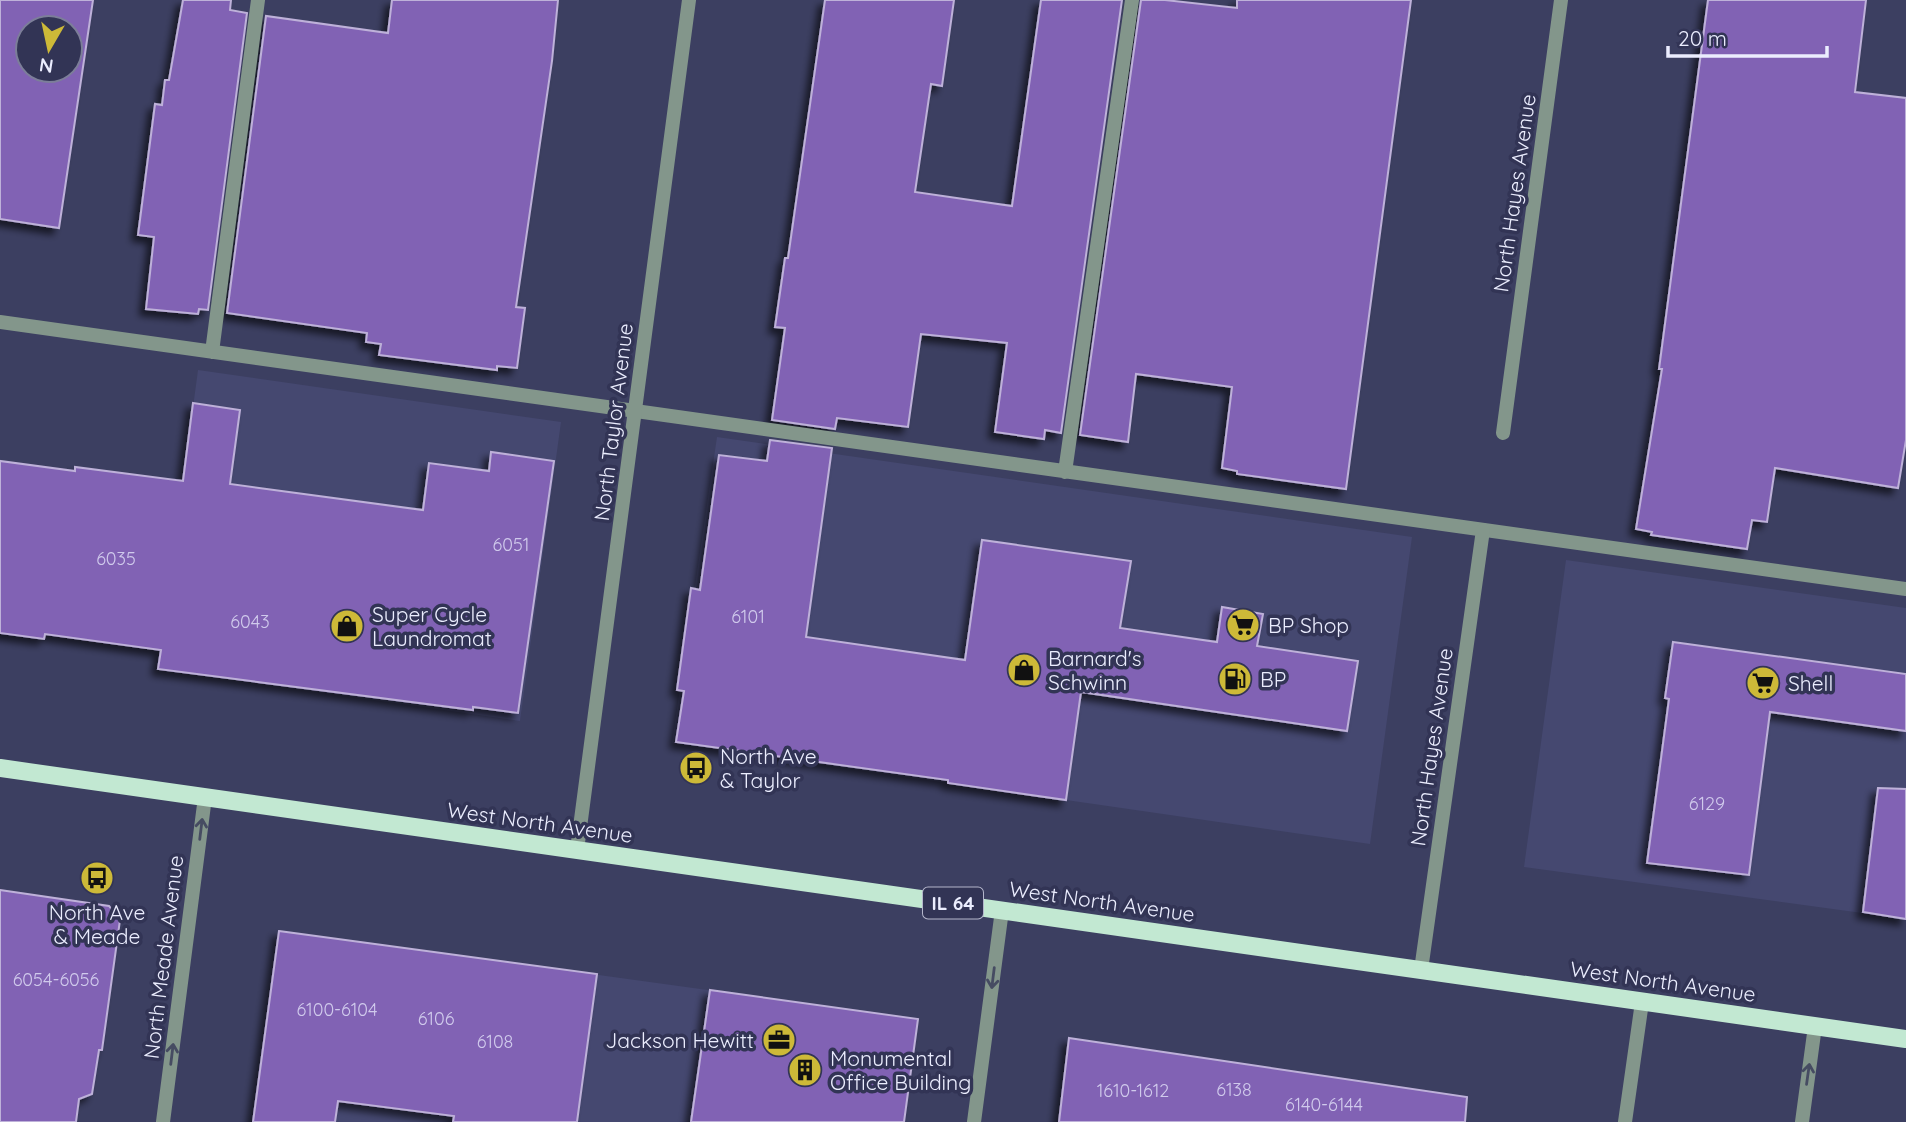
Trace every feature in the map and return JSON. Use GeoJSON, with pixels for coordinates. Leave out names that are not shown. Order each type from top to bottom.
{"type":"FeatureCollection","features":[{"type":"Feature","properties":{"kind":"main road","name":"West North Avenue"},"geometry":{"type":"LineString","coordinates":[[0,768],[1906,1039]]}},
{"type":"Feature","properties":{"kind":"street"},"geometry":{"type":"LineString","coordinates":[[212,352],[258,0]]}},
{"type":"Feature","properties":{"kind":"street","name":"North Taylor Avenue"},"geometry":{"type":"LineString","coordinates":[[577,850],[689,0]]}},
{"type":"Feature","properties":{"kind":"street"},"geometry":{"type":"LineString","coordinates":[[1065,472],[1132,0]]}},
{"type":"Feature","properties":{"kind":"street","name":"North Hayes Avenue"},"geometry":{"type":"LineString","coordinates":[[1503,432],[1561,0]]}},
{"type":"Feature","properties":{"kind":"street"},"geometry":{"type":"LineString","coordinates":[[0,322],[1906,589]]}},
{"type":"Feature","properties":{"kind":"street","name":"North Hayes Avenue"},"geometry":{"type":"LineString","coordinates":[[1422,970],[1482,530]]}},
{"type":"Feature","properties":{"kind":"street","name":"North Meade Avenue"},"geometry":{"type":"LineString","coordinates":[[163,1122],[205,797]]}},
{"type":"Feature","properties":{"kind":"street"},"geometry":{"type":"LineString","coordinates":[[974,1122],[1002,910]]}},
{"type":"Feature","properties":{"kind":"street"},"geometry":{"type":"LineString","coordinates":[[1625,1122],[1642,1002]]}},
{"type":"Feature","properties":{"kind":"street"},"geometry":{"type":"LineString","coordinates":[[1802,1122],[1815,1026]]}},
{"type":"Feature","properties":{"kind":"shaded area"},"geometry":{"type":"Polygon","coordinates":[[[198,370],[561,422],[520,721],[158,669],[198,370]]]}},
{"type":"Feature","properties":{"kind":"shaded area"},"geometry":{"type":"Polygon","coordinates":[[[717,437],[1412,537],[1370,844],[672,743],[717,437]]]}},
{"type":"Feature","properties":{"kind":"shaded area"},"geometry":{"type":"Polygon","coordinates":[[[1566,560],[1906,608],[1906,919],[1524,867],[1566,560]]]}},
{"type":"Feature","properties":{"kind":"shaded area"},"geometry":{"type":"Polygon","coordinates":[[[279,931],[918,1019],[904,1122],[253,1122],[279,931]]]}},
{"type":"Feature","properties":{"kind":"building"},"geometry":{"type":"Polygon","coordinates":[[[0,0],[93,0],[84,60],[84,14],[14,14],[14,84],[80,84],[59,228],[0,219],[0,0]]]}},
{"type":"Feature","properties":{"kind":"building"},"geometry":{"type":"Polygon","coordinates":[[[183,0],[231,0],[230,10],[247,13],[208,310],[199,309],[198,314],[146,309],[154,237],[138,235],[155,104],[162,105],[165,80],[169,80],[183,0]]]}},
{"type":"Feature","properties":{"kind":"building"},"geometry":{"type":"Polygon","coordinates":[[[392,0],[558,0],[552,61],[516,307],[525,308],[517,368],[497,366],[497,370],[379,355],[381,344],[366,342],[367,333],[227,313],[266,16],[388,33],[392,0]]]}},
{"type":"Feature","properties":{"kind":"building"},"geometry":{"type":"Polygon","coordinates":[[[825,0],[954,0],[942,86],[931,84],[915,192],[1012,206],[1041,0],[1122,0],[1061,433],[1045,430],[1044,439],[995,432],[1007,343],[921,334],[908,427],[837,418],[835,429],[772,420],[785,328],[775,327],[785,258],[788,258],[825,0]]]}},
{"type":"Feature","properties":{"kind":"building"},"geometry":{"type":"Polygon","coordinates":[[[1141,0],[1237,8],[1237,0],[1411,0],[1346,489],[1237,474],[1237,471],[1222,468],[1232,387],[1136,374],[1128,442],[1080,435],[1141,0]]]}},
{"type":"Feature","properties":{"kind":"building"},"geometry":{"type":"Polygon","coordinates":[[[1708,0],[1866,0],[1855,92],[1906,98],[1906,440],[1898,488],[1775,468],[1767,522],[1752,520],[1747,549],[1651,535],[1652,532],[1636,529],[1662,369],[1659,369],[1708,0]]]}},
{"type":"Feature","properties":{"kind":"building"},"geometry":{"type":"Polygon","coordinates":[[[193,403],[240,410],[230,484],[423,510],[429,463],[489,471],[491,452],[554,461],[518,713],[473,707],[473,710],[158,669],[161,650],[45,634],[44,639],[0,633],[0,461],[75,471],[75,467],[183,481],[193,403]]]}},
{"type":"Feature","properties":{"kind":"building"},"geometry":{"type":"Polygon","coordinates":[[[770,440],[832,448],[806,637],[965,660],[982,540],[1131,561],[1120,628],[1217,642],[1222,607],[1263,614],[1257,646],[1358,661],[1347,731],[1081,692],[1066,800],[948,783],[948,780],[676,742],[684,691],[677,690],[691,588],[700,590],[719,455],[767,461],[770,440]]]}},
{"type":"Feature","properties":{"kind":"building"},"geometry":{"type":"Polygon","coordinates":[[[1673,642],[1906,674],[1906,731],[1770,712],[1749,875],[1647,863],[1669,699],[1665,698],[1673,642]]]}},
{"type":"Feature","properties":{"kind":"building"},"geometry":{"type":"Polygon","coordinates":[[[1878,788],[1906,789],[1906,919],[1863,912],[1878,788]]]}},
{"type":"Feature","properties":{"kind":"building"},"geometry":{"type":"Polygon","coordinates":[[[0,890],[109,906],[120,920],[102,1050],[99,1050],[92,1094],[79,1099],[76,1122],[0,1122],[0,890]]]}},
{"type":"Feature","properties":{"kind":"building"},"geometry":{"type":"Polygon","coordinates":[[[279,931],[597,974],[577,1122],[453,1122],[454,1116],[338,1101],[335,1122],[253,1122],[279,931]]]}},
{"type":"Feature","properties":{"kind":"building","name":"Monumental Office Building"},"geometry":{"type":"Polygon","coordinates":[[[710,990],[918,1019],[904,1122],[691,1122],[710,990]]]}},
{"type":"Feature","properties":{"kind":"building"},"geometry":{"type":"Polygon","coordinates":[[[1069,1038],[1467,1097],[1465,1122],[1059,1122],[1069,1038]]]}},
{"type":"Feature","properties":{"kind":"place","name":"BP Shop"},"geometry":{"type":"Point","coordinates":[1243,625]}},
{"type":"Feature","properties":{"kind":"place","name":"Super Cycle Laundromat"},"geometry":{"type":"Point","coordinates":[347,626]}},
{"type":"Feature","properties":{"kind":"place","name":"Barnard's Schwinn"},"geometry":{"type":"Point","coordinates":[1024,670]}},
{"type":"Feature","properties":{"kind":"place","name":"BP"},"geometry":{"type":"Point","coordinates":[1235,679]}},
{"type":"Feature","properties":{"kind":"place","name":"Shell"},"geometry":{"type":"Point","coordinates":[1763,683]}},
{"type":"Feature","properties":{"kind":"place","name":"North Ave & Taylor"},"geometry":{"type":"Point","coordinates":[696,768]}},
{"type":"Feature","properties":{"kind":"place","name":"North Ave & Meade"},"geometry":{"type":"Point","coordinates":[97,878]}},
{"type":"Feature","properties":{"kind":"place","name":"Jackson Hewitt"},"geometry":{"type":"Point","coordinates":[779,1040]}},
{"type":"Feature","properties":{"kind":"place","name":"Monumental Office Building"},"geometry":{"type":"Point","coordinates":[805,1070]}}]}
